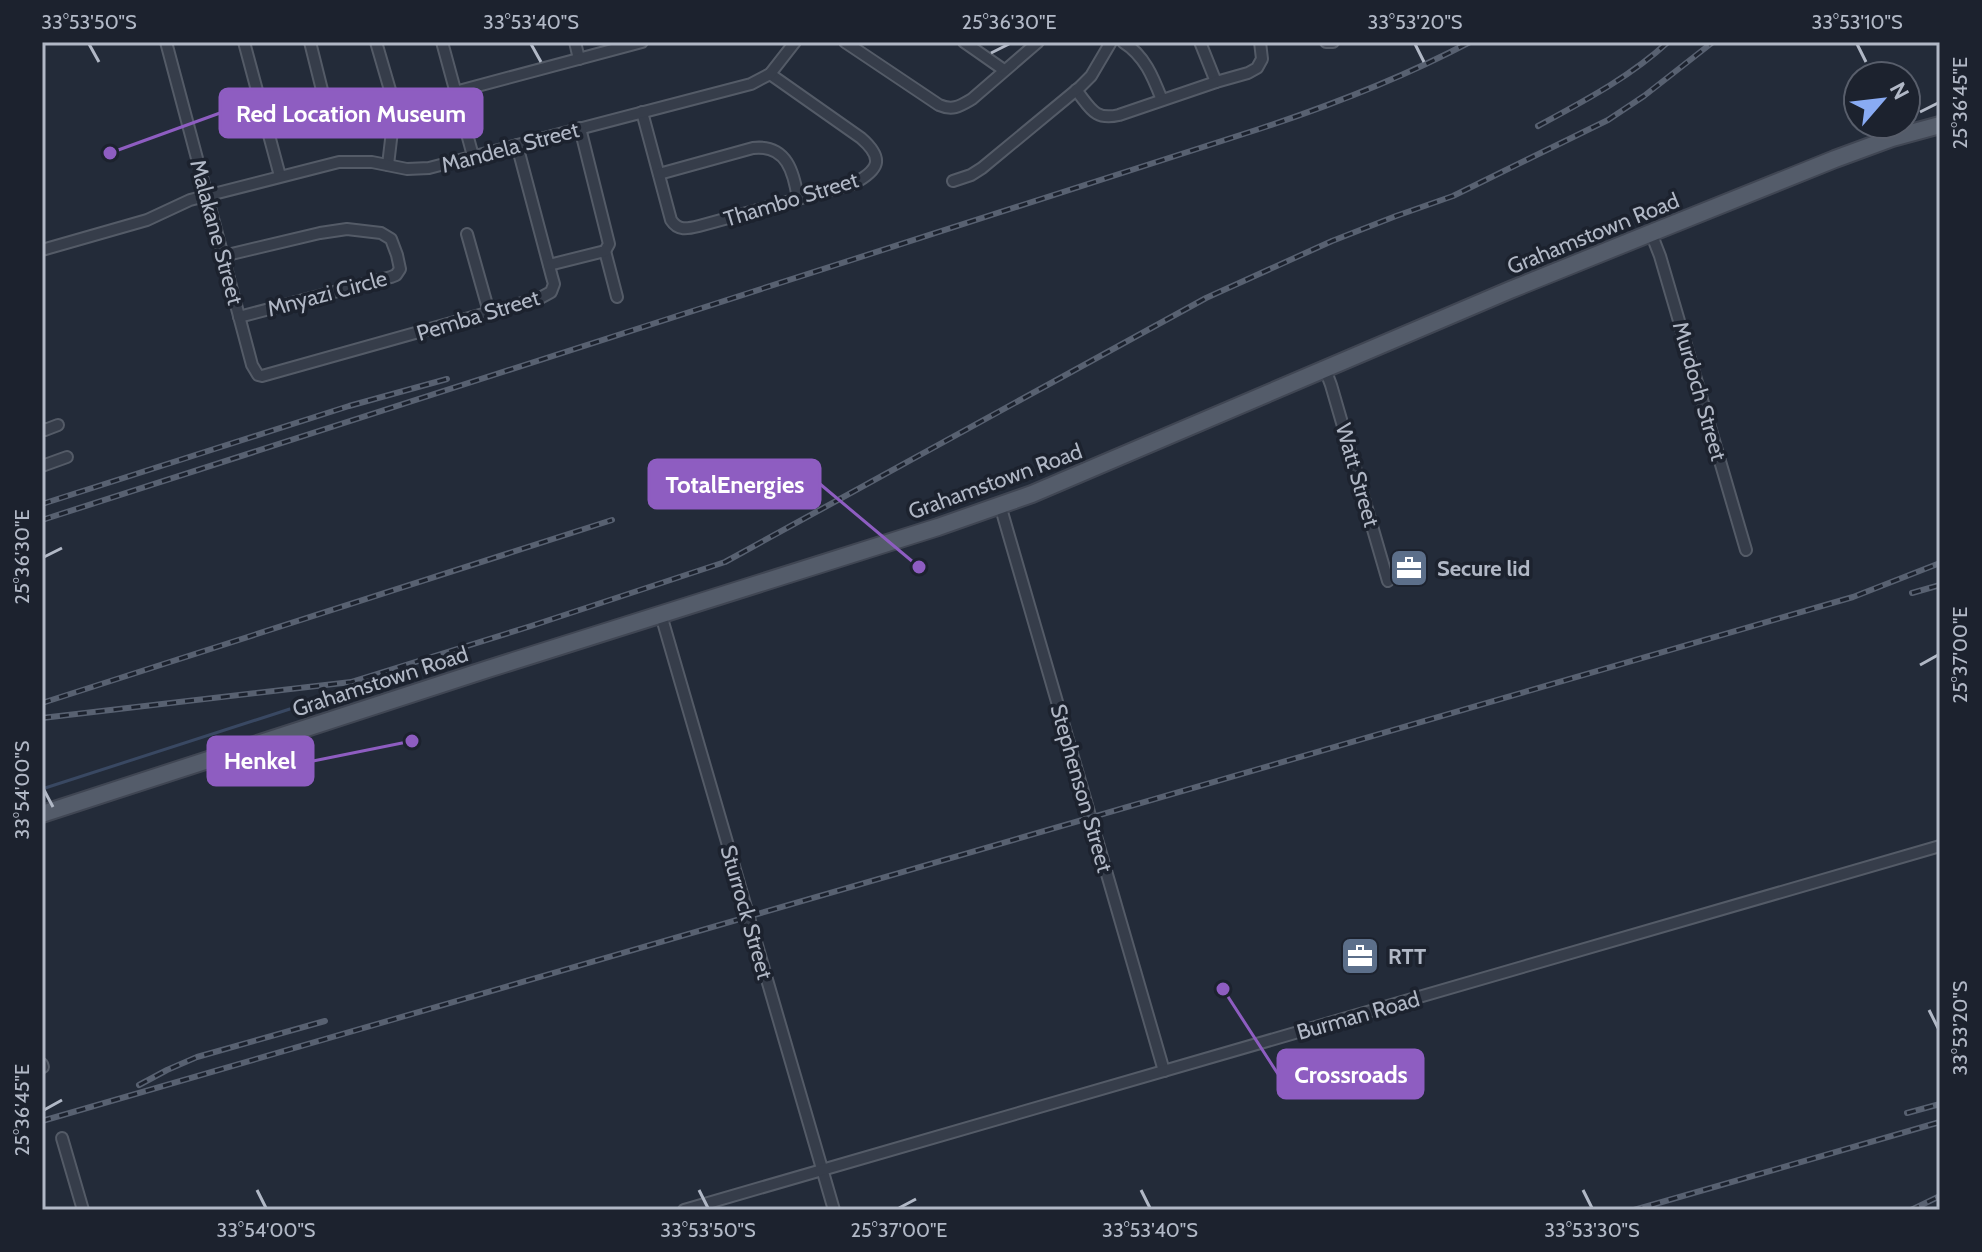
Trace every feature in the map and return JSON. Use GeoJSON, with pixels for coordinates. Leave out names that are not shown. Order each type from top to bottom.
{"type":"FeatureCollection","features":[{"type":"Feature","properties":{"kind":"main road","name":"Grahamstown Road"},"geometry":{"type":"LineString","coordinates":[[42,814],[938,527],[1032,494],[1510,290],[1835,159],[1892,138],[1940,125]]}},
{"type":"Feature","properties":{"kind":"street","name":"Malakane Street"},"geometry":{"type":"LineString","coordinates":[[166,42],[252,365],[258,375]]}},
{"type":"Feature","properties":{"kind":"street"},"geometry":{"type":"LineString","coordinates":[[244,42],[280,176]]}},
{"type":"Feature","properties":{"kind":"street"},"geometry":{"type":"LineString","coordinates":[[265,115],[319,97],[322,90],[310,42]]}},
{"type":"Feature","properties":{"kind":"street"},"geometry":{"type":"LineString","coordinates":[[376,42],[394,114],[388,165]]}},
{"type":"Feature","properties":{"kind":"street"},"geometry":{"type":"LineString","coordinates":[[442,42],[473,156]]}},
{"type":"Feature","properties":{"kind":"street"},"geometry":{"type":"LineString","coordinates":[[575,42],[579,59]]}},
{"type":"Feature","properties":{"kind":"street"},"geometry":{"type":"LineString","coordinates":[[455,92],[642,42]]}},
{"type":"Feature","properties":{"kind":"street"},"geometry":{"type":"LineString","coordinates":[[770,74],[795,42]]}},
{"type":"Feature","properties":{"kind":"street"},"geometry":{"type":"LineString","coordinates":[[845,42],[949,109],[972,99],[1038,42]]}},
{"type":"Feature","properties":{"kind":"street"},"geometry":{"type":"LineString","coordinates":[[964,42],[1004,70]]}},
{"type":"Feature","properties":{"kind":"street"},"geometry":{"type":"LineString","coordinates":[[953,181],[982,168],[1076,90],[1091,76],[1111,42]]}},
{"type":"Feature","properties":{"kind":"street"},"geometry":{"type":"LineString","coordinates":[[1123,42],[1144,61],[1162,100]]}},
{"type":"Feature","properties":{"kind":"street"},"geometry":{"type":"LineString","coordinates":[[1200,42],[1216,82]]}},
{"type":"Feature","properties":{"kind":"street"},"geometry":{"type":"LineString","coordinates":[[1076,90],[1092,110],[1103,117],[1119,115],[1248,73],[1257,68],[1262,59],[1260,42]]}},
{"type":"Feature","properties":{"kind":"street"},"geometry":{"type":"LineString","coordinates":[[1326,42],[1333,42]]}},
{"type":"Feature","properties":{"kind":"street","name":"Mandela Street"},"geometry":{"type":"LineString","coordinates":[[42,250],[147,220],[182,203],[280,176],[339,162],[359,161],[418,169],[751,84],[770,74]]}},
{"type":"Feature","properties":{"kind":"street","name":"Thambo Street"},"geometry":{"type":"LineString","coordinates":[[642,112],[671,220],[678,228],[798,199],[853,184],[869,176],[877,159],[872,148],[770,74]]}},
{"type":"Feature","properties":{"kind":"street"},"geometry":{"type":"LineString","coordinates":[[580,128],[609,244],[605,251],[617,297]]}},
{"type":"Feature","properties":{"kind":"street","name":"Pemba Street"},"geometry":{"type":"LineString","coordinates":[[258,375],[267,376],[547,296],[554,284],[517,145]]}},
{"type":"Feature","properties":{"kind":"street"},"geometry":{"type":"LineString","coordinates":[[659,174],[764,147],[779,154],[792,169],[798,199]]}},
{"type":"Feature","properties":{"kind":"street","name":"Mnyazi Circle"},"geometry":{"type":"LineString","coordinates":[[223,256],[347,229],[374,231],[387,236],[397,255],[400,269],[391,277],[239,317]]}},
{"type":"Feature","properties":{"kind":"street","name":"Murdoch Street"},"geometry":{"type":"LineString","coordinates":[[1651,233],[1746,550]]}},
{"type":"Feature","properties":{"kind":"street"},"geometry":{"type":"LineString","coordinates":[[467,234],[489,312]]}},
{"type":"Feature","properties":{"kind":"street"},"geometry":{"type":"LineString","coordinates":[[549,265],[605,251]]}},
{"type":"Feature","properties":{"kind":"street","name":"Watt Street"},"geometry":{"type":"LineString","coordinates":[[1325,369],[1388,581]]}},
{"type":"Feature","properties":{"kind":"street"},"geometry":{"type":"LineString","coordinates":[[43,430],[58,425]]}},
{"type":"Feature","properties":{"kind":"street"},"geometry":{"type":"LineString","coordinates":[[42,466],[67,457]]}},
{"type":"Feature","properties":{"kind":"street","name":"Stephenson Street"},"geometry":{"type":"LineString","coordinates":[[1000,505],[1164,1071]]}},
{"type":"Feature","properties":{"kind":"street","name":"Sturrock Street"},"geometry":{"type":"LineString","coordinates":[[661,615],[834,1210]]}},
{"type":"Feature","properties":{"kind":"street","name":"Burman Road"},"geometry":{"type":"LineString","coordinates":[[684,1210],[1940,846]]}},
{"type":"Feature","properties":{"kind":"street"},"geometry":{"type":"LineString","coordinates":[[62,1138],[83,1210]]}},
{"type":"Feature","properties":{"kind":"waterway"},"geometry":{"type":"LineString","coordinates":[[42,789],[293,708],[295,702]]}},
{"type":"Feature","properties":{"kind":"railway"},"geometry":{"type":"LineString","coordinates":[[42,520],[1259,129],[1366,90],[1470,42]]}},
{"type":"Feature","properties":{"kind":"railway"},"geometry":{"type":"LineString","coordinates":[[1538,126],[1622,77],[1668,42]]}},
{"type":"Feature","properties":{"kind":"railway"},"geometry":{"type":"LineString","coordinates":[[42,718],[351,682],[725,562],[1206,298],[1332,241],[1453,196],[1608,120],[1713,42]]}},
{"type":"Feature","properties":{"kind":"railway"},"geometry":{"type":"LineString","coordinates":[[42,504],[349,406],[447,379]]}},
{"type":"Feature","properties":{"kind":"railway"},"geometry":{"type":"LineString","coordinates":[[42,703],[612,520]]}},
{"type":"Feature","properties":{"kind":"railway"},"geometry":{"type":"LineString","coordinates":[[42,1121],[1853,597],[1940,563]]}},
{"type":"Feature","properties":{"kind":"railway"},"geometry":{"type":"LineString","coordinates":[[1912,593],[1940,585]]}},
{"type":"Feature","properties":{"kind":"railway"},"geometry":{"type":"LineString","coordinates":[[139,1085],[197,1057],[325,1021]]}},
{"type":"Feature","properties":{"kind":"railway"},"geometry":{"type":"LineString","coordinates":[[1907,1113],[1940,1104]]}},
{"type":"Feature","properties":{"kind":"railway"},"geometry":{"type":"LineString","coordinates":[[1634,1210],[1940,1122]]}},
{"type":"Feature","properties":{"kind":"railway"},"geometry":{"type":"LineString","coordinates":[[1911,1210],[1940,1196]]}},
{"type":"Feature","properties":{"kind":"place","name":"Red Location Museum"},"geometry":{"type":"Point","coordinates":[110,153]}},
{"type":"Feature","properties":{"kind":"place","name":"TotalEnergies"},"geometry":{"type":"Point","coordinates":[919,567]}},
{"type":"Feature","properties":{"kind":"place","name":"Secure lid"},"geometry":{"type":"Point","coordinates":[1409,568]}},
{"type":"Feature","properties":{"kind":"place","name":"Henkel"},"geometry":{"type":"Point","coordinates":[412,741]}},
{"type":"Feature","properties":{"kind":"place","name":"RTT"},"geometry":{"type":"Point","coordinates":[1360,956]}},
{"type":"Feature","properties":{"kind":"place","name":"Crossroads"},"geometry":{"type":"Point","coordinates":[1223,989]}}]}
